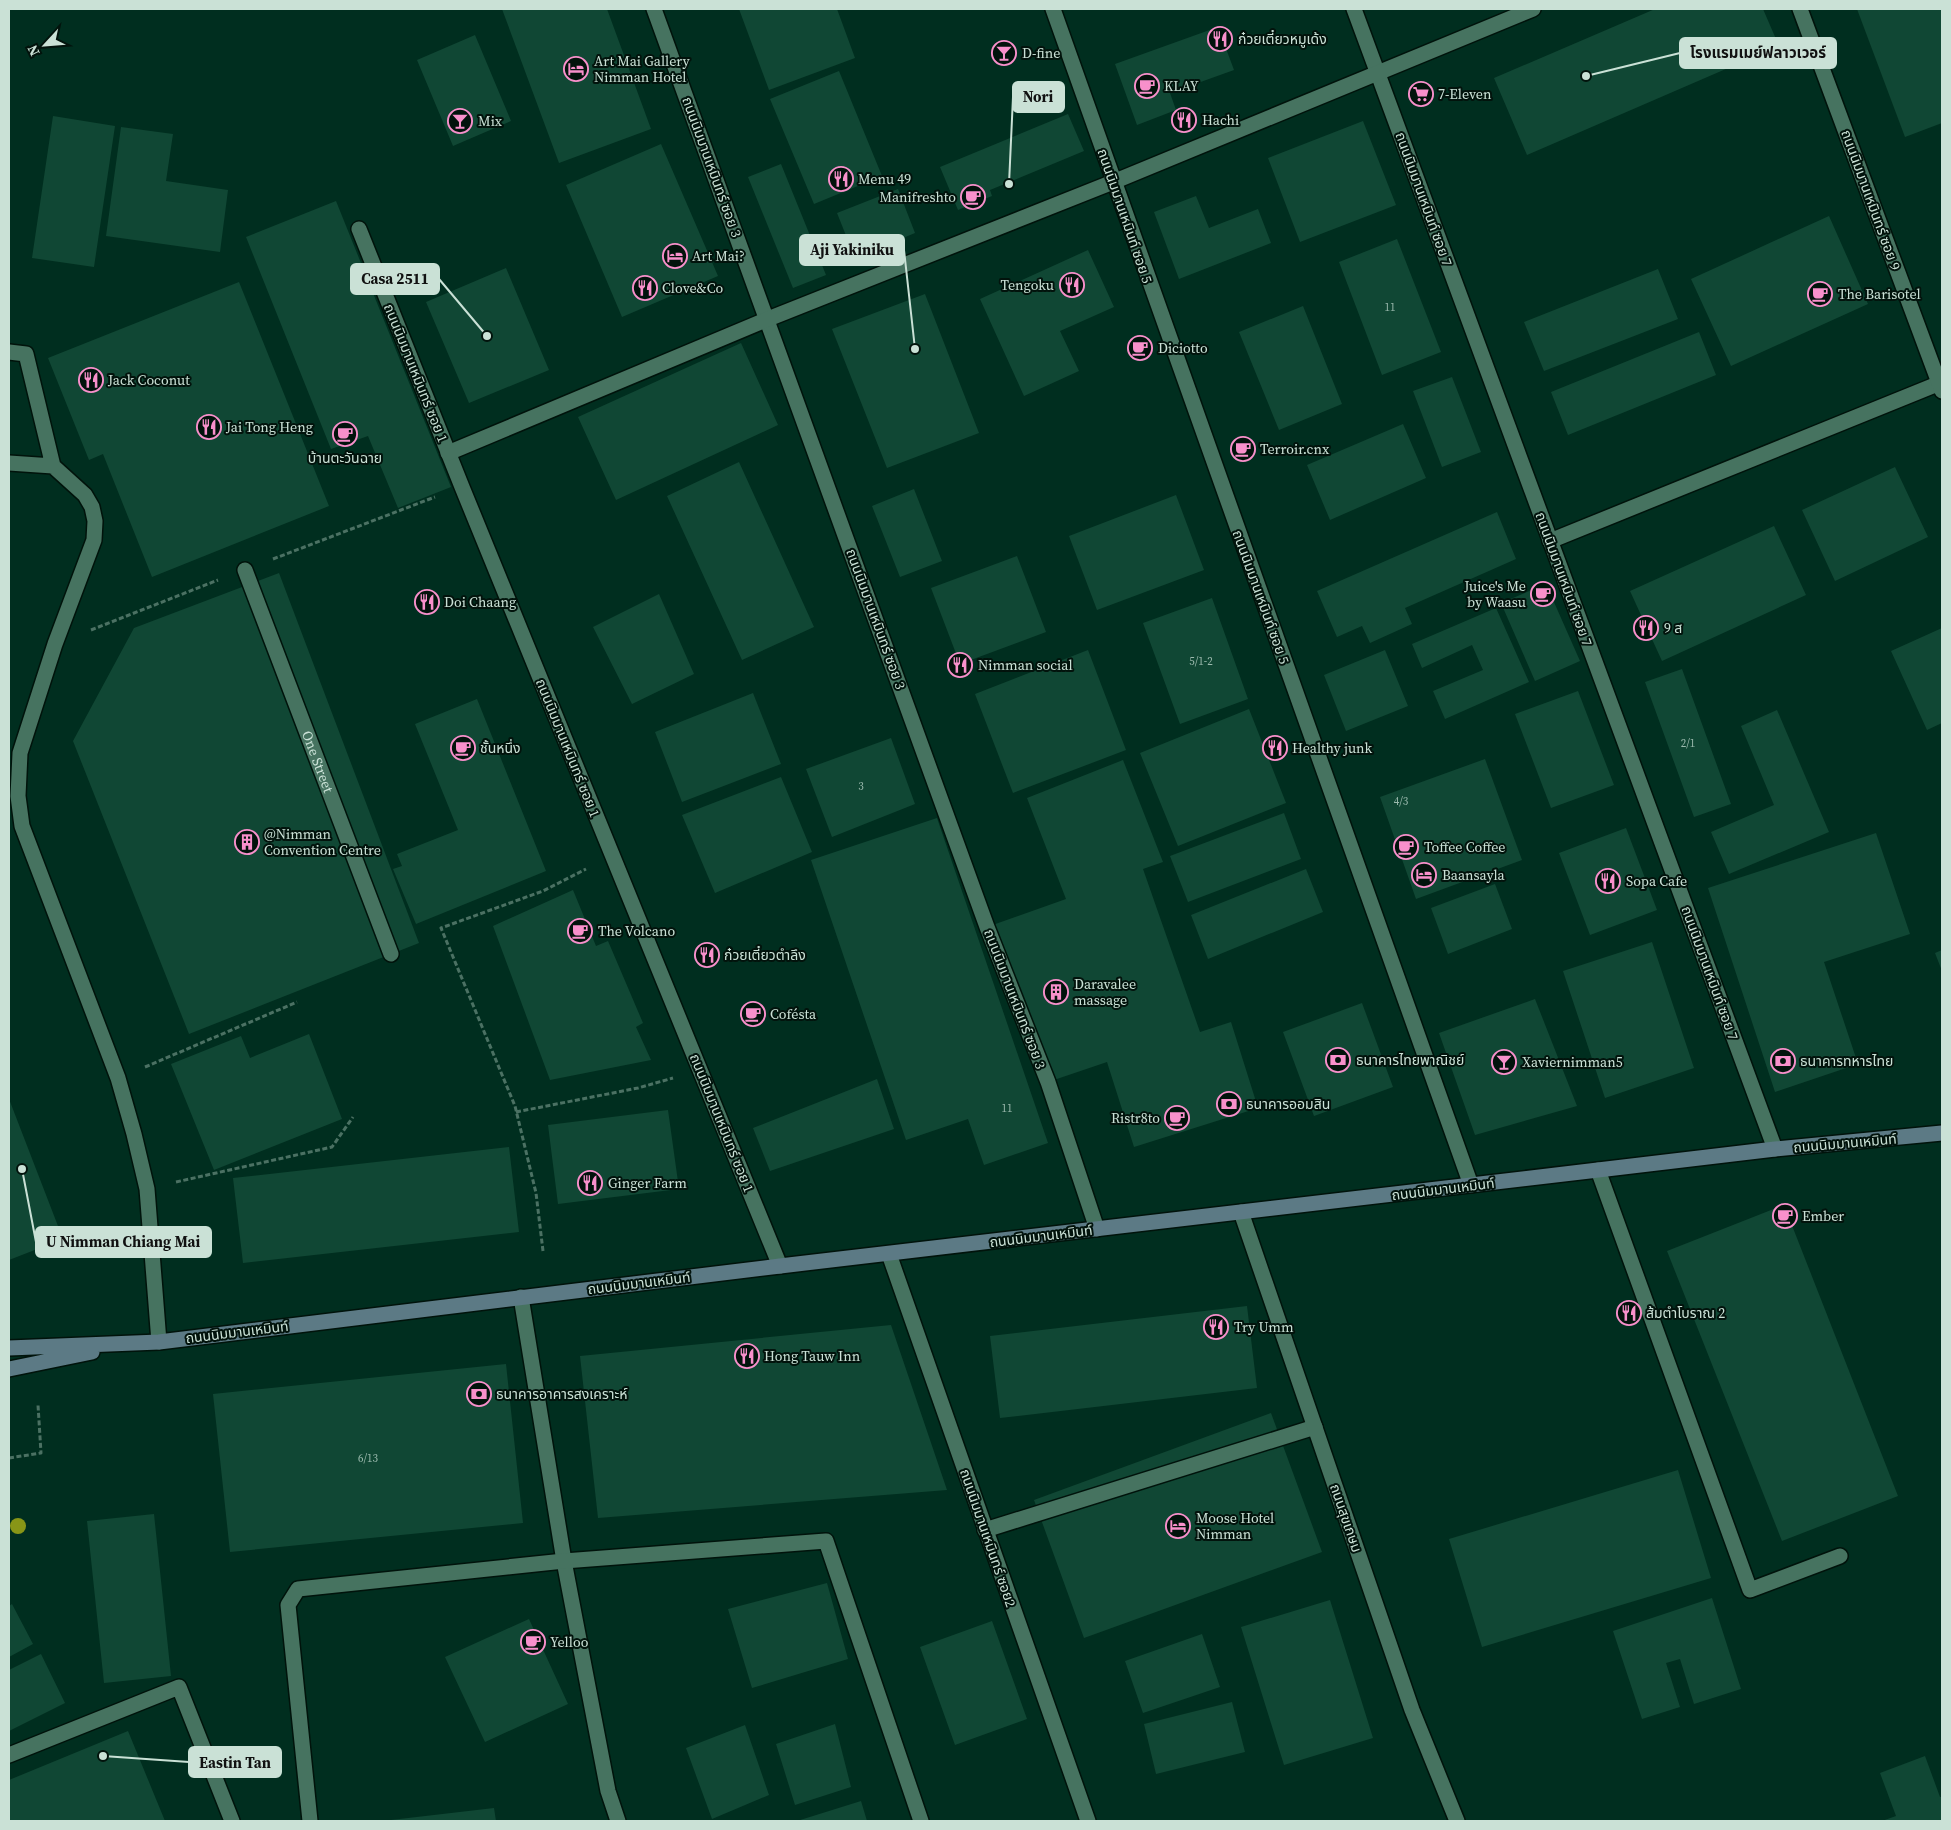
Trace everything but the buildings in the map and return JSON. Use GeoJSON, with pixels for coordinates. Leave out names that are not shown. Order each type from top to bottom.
{"type":"FeatureCollection","features":[{"type":"Feature","properties":{"kind":"main road","name":"ถนนนิมมานเหมินท์"},"geometry":{"type":"LineString","coordinates":[[9,1348],[159,1342],[780,1266],[1775,1149],[1942,1133]]}},
{"type":"Feature","properties":{"kind":"main road","name":"ถนนนิมมานเหมินท์"},"geometry":{"type":"LineString","coordinates":[[9,1369],[140,1342]]}},
{"type":"Feature","properties":{"kind":"street","name":"ถนนนิมมานเหมินทร์ ซอย 3"},"geometry":{"type":"LineString","coordinates":[[654,9],[987,927],[1048,1082],[1097,1229]]}},
{"type":"Feature","properties":{"kind":"street","name":"ถนนนิมมานเหมินท์ ซอย 5"},"geometry":{"type":"LineString","coordinates":[[1053,9],[1470,1185]]}},
{"type":"Feature","properties":{"kind":"street","name":"ถนนนิมมานเหมินท์ ซอย 7"},"geometry":{"type":"LineString","coordinates":[[1354,9],[1775,1149]]}},
{"type":"Feature","properties":{"kind":"street"},"geometry":{"type":"LineString","coordinates":[[448,453],[768,319],[1113,182],[1533,9]]}},
{"type":"Feature","properties":{"kind":"street","name":"ถนนนิมมานเหมินทร์ ซอย 9"},"geometry":{"type":"LineString","coordinates":[[1800,9],[1941,387]]}},
{"type":"Feature","properties":{"kind":"street","name":"ถนนนิมมานเหมินทร์ ซอย 1"},"geometry":{"type":"LineString","coordinates":[[358,230],[780,1266]]}},
{"type":"Feature","properties":{"kind":"street"},"geometry":{"type":"LineString","coordinates":[[9,352],[26,354],[53,466],[85,495],[92,507],[95,521],[94,540],[55,644],[20,753],[18,796],[22,826],[118,1078],[134,1134],[147,1189],[159,1342]]}},
{"type":"Feature","properties":{"kind":"street"},"geometry":{"type":"LineString","coordinates":[[1550,541],[1941,387]]}},
{"type":"Feature","properties":{"kind":"street"},"geometry":{"type":"LineString","coordinates":[[9,463],[53,466]]}},
{"type":"Feature","properties":{"kind":"street","name":"One Street"},"geometry":{"type":"LineString","coordinates":[[245,570],[392,954]]}},
{"type":"Feature","properties":{"kind":"street"},"geometry":{"type":"LineString","coordinates":[[1598,1170],[1750,1590],[1840,1556]]}},
{"type":"Feature","properties":{"kind":"street","name":"ถนนสุขเกษม"},"geometry":{"type":"LineString","coordinates":[[1241,1212],[1412,1710],[1457,1821]]}},
{"type":"Feature","properties":{"kind":"street","name":"ถนนนิมมานเหมินทร์ ซอย2"},"geometry":{"type":"LineString","coordinates":[[889,1254],[1088,1821]]}},
{"type":"Feature","properties":{"kind":"street"},"geometry":{"type":"LineString","coordinates":[[521,1297],[564,1561],[608,1791],[618,1821]]}},
{"type":"Feature","properties":{"kind":"street"},"geometry":{"type":"LineString","coordinates":[[985,1530],[1315,1427]]}},
{"type":"Feature","properties":{"kind":"street"},"geometry":{"type":"LineString","coordinates":[[310,1821],[288,1605],[298,1590],[564,1561],[826,1541],[921,1821]]}},
{"type":"Feature","properties":{"kind":"street"},"geometry":{"type":"LineString","coordinates":[[9,1755],[179,1687],[232,1821]]}},
{"type":"Feature","properties":{"kind":"path"},"geometry":{"type":"LineString","coordinates":[[55,644],[462,487]]}},
{"type":"Feature","properties":{"kind":"path"},"geometry":{"type":"LineString","coordinates":[[543,1251],[536,1193],[516,1112],[441,928],[543,890],[612,856]]}},
{"type":"Feature","properties":{"kind":"path"},"geometry":{"type":"LineString","coordinates":[[118,1078],[296,1002]]}},
{"type":"Feature","properties":{"kind":"path"},"geometry":{"type":"LineString","coordinates":[[516,1112],[638,1088],[700,1071]]}},
{"type":"Feature","properties":{"kind":"path"},"geometry":{"type":"LineString","coordinates":[[147,1189],[332,1147],[353,1117]]}},
{"type":"Feature","properties":{"kind":"path"},"geometry":{"type":"LineString","coordinates":[[9,1458],[41,1453],[38,1405]]}},
{"type":"Feature","properties":{"kind":"place","name":"ก๋วยเตี๋ยวหมูเด้ง"},"geometry":{"type":"Point","coordinates":[1220,39]}},
{"type":"Feature","properties":{"kind":"place","name":"D-fine"},"geometry":{"type":"Point","coordinates":[1004,53]}},
{"type":"Feature","properties":{"kind":"place","name":"Art Mai Gallery Nimman Hotel"},"geometry":{"type":"Point","coordinates":[576,69]}},
{"type":"Feature","properties":{"kind":"place","name":"โรงแรมเมย์ฟลาวเวอร์"},"geometry":{"type":"Point","coordinates":[1586,76]}},
{"type":"Feature","properties":{"kind":"place","name":"KLAY"},"geometry":{"type":"Point","coordinates":[1147,86]}},
{"type":"Feature","properties":{"kind":"place","name":"7-Eleven"},"geometry":{"type":"Point","coordinates":[1421,94]}},
{"type":"Feature","properties":{"kind":"place","name":"Hachi"},"geometry":{"type":"Point","coordinates":[1184,120]}},
{"type":"Feature","properties":{"kind":"place","name":"Mix"},"geometry":{"type":"Point","coordinates":[460,121]}},
{"type":"Feature","properties":{"kind":"place","name":"Menu 49"},"geometry":{"type":"Point","coordinates":[841,179]}},
{"type":"Feature","properties":{"kind":"place","name":"Nori"},"geometry":{"type":"Point","coordinates":[1009,184]}},
{"type":"Feature","properties":{"kind":"place","name":"Manifreshto"},"geometry":{"type":"Point","coordinates":[973,197]}},
{"type":"Feature","properties":{"kind":"place","name":"Art Mai?"},"geometry":{"type":"Point","coordinates":[675,256]}},
{"type":"Feature","properties":{"kind":"place","name":"Tengoku"},"geometry":{"type":"Point","coordinates":[1072,285]}},
{"type":"Feature","properties":{"kind":"place","name":"Clove&Co"},"geometry":{"type":"Point","coordinates":[645,288]}},
{"type":"Feature","properties":{"kind":"place","name":"The Barisotel"},"geometry":{"type":"Point","coordinates":[1820,294]}},
{"type":"Feature","properties":{"kind":"place","name":"Casa 2511"},"geometry":{"type":"Point","coordinates":[487,336]}},
{"type":"Feature","properties":{"kind":"place","name":"Diciotto"},"geometry":{"type":"Point","coordinates":[1140,348]}},
{"type":"Feature","properties":{"kind":"place","name":"Aji Yakiniku"},"geometry":{"type":"Point","coordinates":[915,349]}},
{"type":"Feature","properties":{"kind":"place","name":"Jack Coconut"},"geometry":{"type":"Point","coordinates":[91,380]}},
{"type":"Feature","properties":{"kind":"place","name":"Jai Tong Heng"},"geometry":{"type":"Point","coordinates":[209,427]}},
{"type":"Feature","properties":{"kind":"place","name":"บ้านตะวันฉาย"},"geometry":{"type":"Point","coordinates":[345,434]}},
{"type":"Feature","properties":{"kind":"place","name":"Terroir.cnx"},"geometry":{"type":"Point","coordinates":[1243,449]}},
{"type":"Feature","properties":{"kind":"place","name":"Juice's Me by Waasu"},"geometry":{"type":"Point","coordinates":[1543,594]}},
{"type":"Feature","properties":{"kind":"place","name":"Doi Chaang"},"geometry":{"type":"Point","coordinates":[427,602]}},
{"type":"Feature","properties":{"kind":"place","name":"9 ส"},"geometry":{"type":"Point","coordinates":[1646,628]}},
{"type":"Feature","properties":{"kind":"place","name":"Nimman social"},"geometry":{"type":"Point","coordinates":[960,665]}},
{"type":"Feature","properties":{"kind":"place","name":"ชั้นหนึ่ง"},"geometry":{"type":"Point","coordinates":[463,748]}},
{"type":"Feature","properties":{"kind":"place","name":"Healthy junk"},"geometry":{"type":"Point","coordinates":[1275,748]}},
{"type":"Feature","properties":{"kind":"place","name":"@Nimman Convention Centre"},"geometry":{"type":"Point","coordinates":[247,842]}},
{"type":"Feature","properties":{"kind":"place","name":"Toffee Coffee"},"geometry":{"type":"Point","coordinates":[1406,847]}},
{"type":"Feature","properties":{"kind":"place","name":"Baansayla"},"geometry":{"type":"Point","coordinates":[1424,875]}},
{"type":"Feature","properties":{"kind":"place","name":"Sopa Cafe"},"geometry":{"type":"Point","coordinates":[1608,881]}},
{"type":"Feature","properties":{"kind":"place","name":"The Volcano"},"geometry":{"type":"Point","coordinates":[580,931]}},
{"type":"Feature","properties":{"kind":"place","name":"ก๋วยเตี๋ยวตำลึง"},"geometry":{"type":"Point","coordinates":[707,955]}},
{"type":"Feature","properties":{"kind":"place","name":"Daravalee massage"},"geometry":{"type":"Point","coordinates":[1056,992]}},
{"type":"Feature","properties":{"kind":"place","name":"Cofésta"},"geometry":{"type":"Point","coordinates":[753,1014]}},
{"type":"Feature","properties":{"kind":"place","name":"ธนาคารไทยพาณิชย์"},"geometry":{"type":"Point","coordinates":[1338,1060]}},
{"type":"Feature","properties":{"kind":"place","name":"ธนาคารทหารไทย"},"geometry":{"type":"Point","coordinates":[1783,1061]}},
{"type":"Feature","properties":{"kind":"place","name":"Xaviernimman5"},"geometry":{"type":"Point","coordinates":[1504,1062]}},
{"type":"Feature","properties":{"kind":"place","name":"ธนาคารออมสิน"},"geometry":{"type":"Point","coordinates":[1229,1104]}},
{"type":"Feature","properties":{"kind":"place","name":"Ristr8to"},"geometry":{"type":"Point","coordinates":[1177,1118]}},
{"type":"Feature","properties":{"kind":"place","name":"U Nimman Chiang Mai"},"geometry":{"type":"Point","coordinates":[22,1169]}},
{"type":"Feature","properties":{"kind":"place","name":"Ginger Farm"},"geometry":{"type":"Point","coordinates":[590,1183]}},
{"type":"Feature","properties":{"kind":"place","name":"Ember"},"geometry":{"type":"Point","coordinates":[1785,1216]}},
{"type":"Feature","properties":{"kind":"place","name":"ส้มตำโบราณ 2"},"geometry":{"type":"Point","coordinates":[1629,1313]}},
{"type":"Feature","properties":{"kind":"place","name":"Try Umm"},"geometry":{"type":"Point","coordinates":[1216,1327]}},
{"type":"Feature","properties":{"kind":"place","name":"Hong Tauw Inn"},"geometry":{"type":"Point","coordinates":[747,1356]}},
{"type":"Feature","properties":{"kind":"place","name":"ธนาคารอาคารสงเคราะห์"},"geometry":{"type":"Point","coordinates":[479,1394]}},
{"type":"Feature","properties":{"kind":"place","name":"Moose Hotel Nimman"},"geometry":{"type":"Point","coordinates":[1178,1526]}},
{"type":"Feature","properties":{"kind":"place","name":"Yelloo"},"geometry":{"type":"Point","coordinates":[533,1642]}},
{"type":"Feature","properties":{"kind":"place","name":"Eastin Tan"},"geometry":{"type":"Point","coordinates":[103,1756]}}]}
